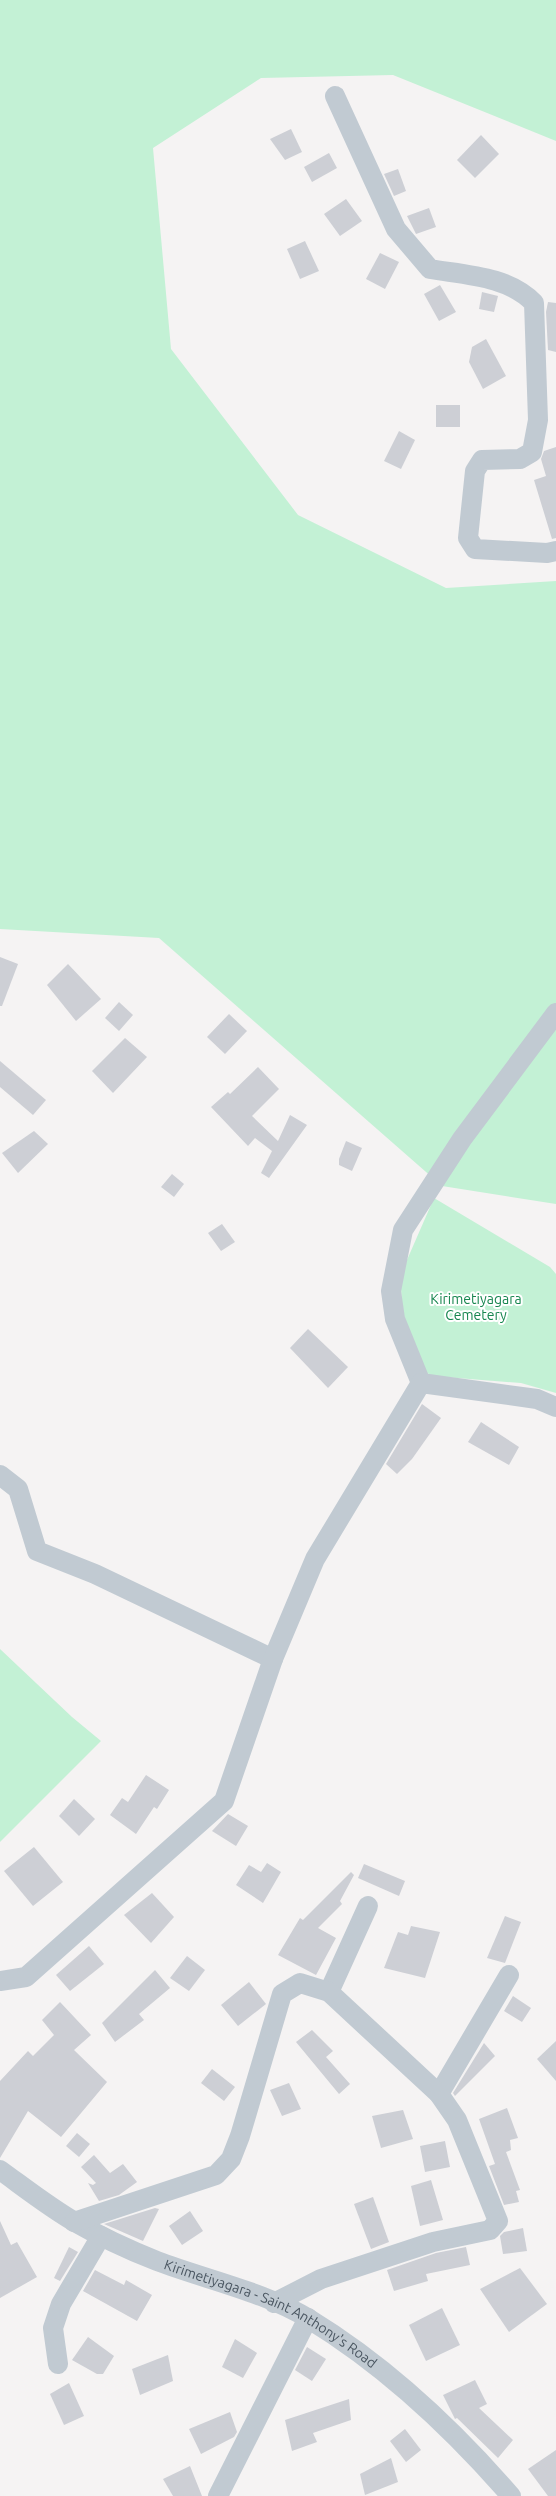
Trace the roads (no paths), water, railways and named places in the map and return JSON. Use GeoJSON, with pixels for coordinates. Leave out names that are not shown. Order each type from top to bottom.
{"type":"FeatureCollection","features":[{"type":"Feature","properties":{"kind":"street"},"geometry":{"type":"LineString","coordinates":[[335,96],[396,228],[430,269],[486,278],[523,291],[534,303],[538,420],[532,452],[520,459],[482,460],[474,471],[468,538],[475,549],[547,553],[556,551]]}},
{"type":"Feature","properties":{"kind":"street"},"geometry":{"type":"LineString","coordinates":[[421,1383],[395,1319],[391,1291],[403,1230],[462,1139],[556,1013]]}},
{"type":"Feature","properties":{"kind":"street"},"geometry":{"type":"LineString","coordinates":[[421,1383],[536,1399],[556,1407]]}},
{"type":"Feature","properties":{"kind":"street"},"geometry":{"type":"LineString","coordinates":[[0,1981],[26,1977],[224,1800],[272,1659],[314,1559],[421,1383]]}},
{"type":"Feature","properties":{"kind":"street"},"geometry":{"type":"LineString","coordinates":[[0,1475],[18,1488],[37,1551],[95,1574],[272,1659]]}},
{"type":"Feature","properties":{"kind":"street"},"geometry":{"type":"LineString","coordinates":[[329,1992],[368,1906]]}},
{"type":"Feature","properties":{"kind":"street"},"geometry":{"type":"LineString","coordinates":[[439,2094],[509,1975]]}},
{"type":"Feature","properties":{"kind":"street"},"geometry":{"type":"LineString","coordinates":[[74,2222],[216,2175],[231,2159],[240,2136],[282,1994],[300,1983],[329,1992],[439,2094],[457,2120],[498,2221],[490,2230],[433,2242],[321,2279],[274,2303]]}},
{"type":"Feature","properties":{"kind":"street","name":"Kirimetiyagara - Saint Anthony's Road"},"geometry":{"type":"LineString","coordinates":[[0,2170],[74,2222],[101,2236],[156,2261],[274,2303],[308,2318],[409,2392],[445,2424],[511,2496]]}},
{"type":"Feature","properties":{"kind":"street"},"geometry":{"type":"LineString","coordinates":[[58,2364],[53,2328],[62,2304],[101,2236]]}},
{"type":"Feature","properties":{"kind":"street"},"geometry":{"type":"LineString","coordinates":[[218,2496],[308,2318]]}},
{"type":"Feature","properties":{"kind":"park label","name":"Kirimetiyagara Cemetery"},"geometry":{"type":"Point","coordinates":[476,1308]}}]}
